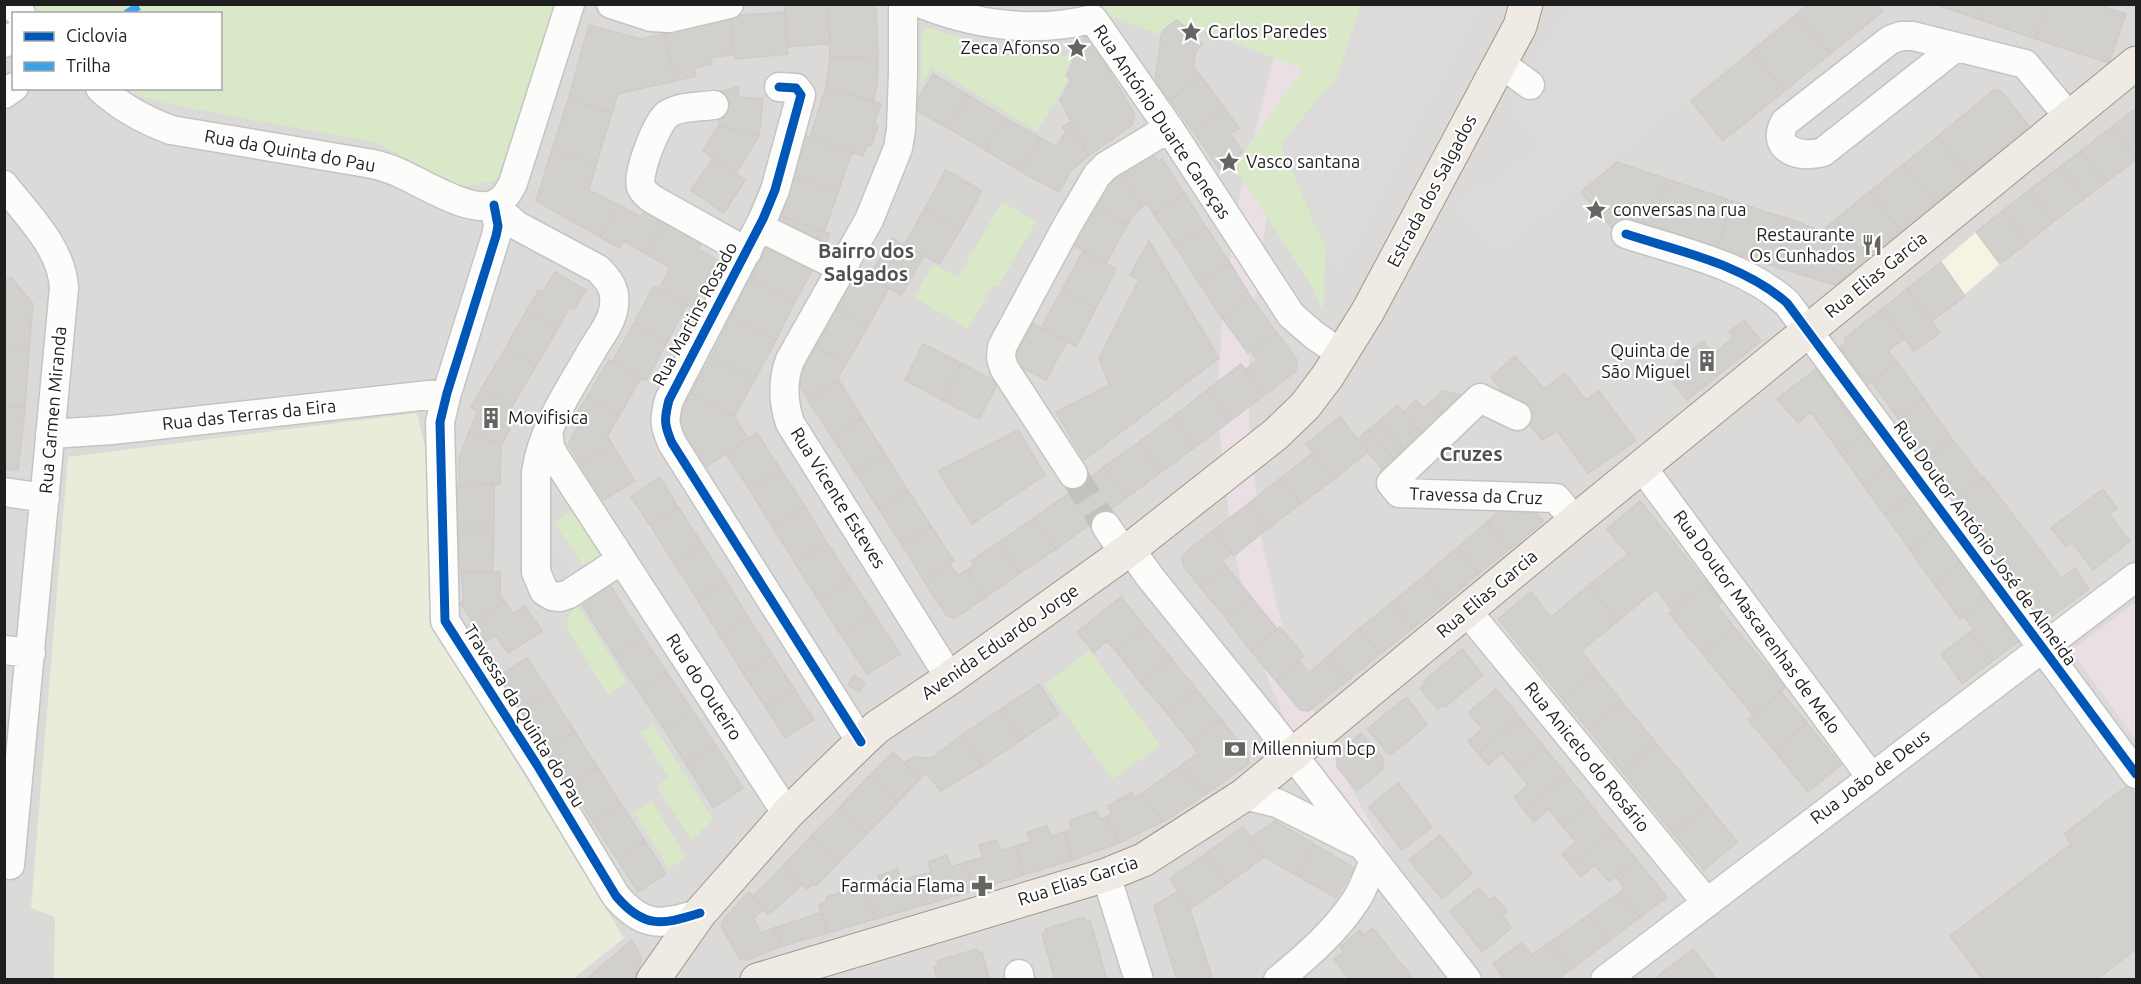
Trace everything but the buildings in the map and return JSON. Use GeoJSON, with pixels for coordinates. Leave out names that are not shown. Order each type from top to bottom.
{"type":"FeatureCollection","features":[{"type":"Feature","properties":{"kind":"main road","name":"Estrada dos Salgados"},"geometry":{"type":"LineString","coordinates":[[1343,355],[1528,12]]}},
{"type":"Feature","properties":{"kind":"main road","name":"Rua Elias Garcia"},"geometry":{"type":"LineString","coordinates":[[757,980],[1106,875],[1143,860],[1244,795],[1642,466],[2136,63]]}},
{"type":"Feature","properties":{"kind":"main road","name":"Avenida Eduardo Jorge"},"geometry":{"type":"LineString","coordinates":[[678,964],[700,913],[787,814],[861,742],[878,727],[1127,551],[1276,434],[1305,406],[1343,355]]}},
{"type":"Feature","properties":{"kind":"main road"},"geometry":{"type":"LineString","coordinates":[[653,980],[678,964]]}},
{"type":"Feature","properties":{"kind":"street"},"geometry":{"type":"LineString","coordinates":[[570,4],[513,183],[508,193],[489,205],[522,229],[598,270],[608,279],[614,289],[613,313],[548,430],[538,456],[536,572],[544,591],[552,596],[560,597],[569,594],[621,560]]}},
{"type":"Feature","properties":{"kind":"street"},"geometry":{"type":"LineString","coordinates":[[611,4],[660,19],[729,4]]}},
{"type":"Feature","properties":{"kind":"street","name":"Rua Vicente Esteves"},"geometry":{"type":"LineString","coordinates":[[903,4],[903,96],[898,148],[869,220],[790,360],[784,386],[790,423],[950,678]]}},
{"type":"Feature","properties":{"kind":"street","name":"Rua António Duarte Caneças"},"geometry":{"type":"LineString","coordinates":[[922,4],[980,22],[1026,27],[1068,26],[1089,12],[1169,128],[1290,315],[1343,355]]}},
{"type":"Feature","properties":{"kind":"street"},"geometry":{"type":"LineString","coordinates":[[1956,47],[1823,152],[1802,155],[1791,152],[1783,144],[1780,129],[1785,122],[1890,40],[1901,36],[1913,36],[2025,64],[2069,117]]}},
{"type":"Feature","properties":{"kind":"street"},"geometry":{"type":"LineString","coordinates":[[1500,63],[1530,85]]}},
{"type":"Feature","properties":{"kind":"street","name":"Rua Martins Rosado"},"geometry":{"type":"LineString","coordinates":[[779,87],[796,88],[801,95],[775,190],[753,240],[669,400],[665,415],[665,428],[861,742]]}},
{"type":"Feature","properties":{"kind":"street","name":"Rua da Quinta do Pau"},"geometry":{"type":"LineString","coordinates":[[102,90],[134,114],[171,130],[373,164],[393,170],[462,202],[489,205]]}},
{"type":"Feature","properties":{"kind":"street","name":"Rua Martins Rosado"},"geometry":{"type":"LineString","coordinates":[[714,105],[674,110],[665,116],[658,125],[640,177],[640,186],[646,195],[654,200],[753,240]]}},
{"type":"Feature","properties":{"kind":"street"},"geometry":{"type":"LineString","coordinates":[[1073,474],[1004,368],[1001,358],[1002,347],[1097,175],[1107,166],[1169,128]]}},
{"type":"Feature","properties":{"kind":"street","name":"Rua Carmen Miranda"},"geometry":{"type":"LineString","coordinates":[[4,185],[56,256],[63,275],[63,300],[45,498],[18,652],[10,865],[4,864]]}},
{"type":"Feature","properties":{"kind":"street","name":"Travessa da Quinta do Pau"},"geometry":{"type":"LineString","coordinates":[[489,205],[498,226],[496,236],[440,422],[445,621],[624,906],[634,915],[657,922],[700,913]]}},
{"type":"Feature","properties":{"kind":"street","name":"Rua Doutor António José de Almeida"},"geometry":{"type":"LineString","coordinates":[[1626,234],[1733,268],[1778,295],[1787,303],[2136,774]]}},
{"type":"Feature","properties":{"kind":"street"},"geometry":{"type":"LineString","coordinates":[[753,240],[842,268]]}},
{"type":"Feature","properties":{"kind":"street","name":"Rua das Terras da Eira"},"geometry":{"type":"LineString","coordinates":[[50,434],[123,429],[447,393]]}},
{"type":"Feature","properties":{"kind":"street","name":"Travessa da Cruz"},"geometry":{"type":"LineString","coordinates":[[1517,416],[1480,398],[1391,483],[1399,493],[1556,498],[1575,521]]}},
{"type":"Feature","properties":{"kind":"street","name":"Rua do Outeiro"},"geometry":{"type":"LineString","coordinates":[[548,430],[550,447],[555,458],[787,814]]}},
{"type":"Feature","properties":{"kind":"street","name":"Rua Doutor Mascarenhas de Melo"},"geometry":{"type":"LineString","coordinates":[[1642,466],[1871,777]]}},
{"type":"Feature","properties":{"kind":"street"},"geometry":{"type":"LineString","coordinates":[[4,492],[45,498]]}},
{"type":"Feature","properties":{"kind":"street"},"geometry":{"type":"LineString","coordinates":[[1106,526],[1150,577],[1293,755],[1467,980]]}},
{"type":"Feature","properties":{"kind":"street","name":"Rua João de Deus"},"geometry":{"type":"LineString","coordinates":[[1605,980],[2136,577]]}},
{"type":"Feature","properties":{"kind":"street","name":"Rua Aniceto do Rosário"},"geometry":{"type":"LineString","coordinates":[[1467,610],[1707,903]]}},
{"type":"Feature","properties":{"kind":"street"},"geometry":{"type":"LineString","coordinates":[[1244,795],[1277,803],[1368,853]]}},
{"type":"Feature","properties":{"kind":"street"},"geometry":{"type":"LineString","coordinates":[[1278,980],[1312,952],[1331,932],[1356,899],[1368,853]]}},
{"type":"Feature","properties":{"kind":"street"},"geometry":{"type":"LineString","coordinates":[[1106,875],[1139,980]]}},
{"type":"Feature","properties":{"kind":"shaded area"},"geometry":{"type":"Polygon","coordinates":[[[5,5],[2136,5],[2136,602],[2071,651],[2136,739],[2136,979],[5,980],[5,5]]]}},
{"type":"Feature","properties":{"kind":"shaded area"},"geometry":{"type":"Polygon","coordinates":[[[959,5],[1072,5],[1066,11],[1010,13],[959,5]]]}},
{"type":"Feature","properties":{"kind":"shaded area"},"geometry":{"type":"Polygon","coordinates":[[[1361,5],[1480,5],[1339,274],[1281,145],[1338,75],[1361,5]]]}},
{"type":"Feature","properties":{"kind":"shaded area"},"geometry":{"type":"Polygon","coordinates":[[[1571,5],[1803,5],[1498,252],[1458,209],[1457,205],[1460,198],[1478,182],[1496,182],[1539,145],[1507,104],[1571,5]]]}},
{"type":"Feature","properties":{"kind":"shaded area"},"geometry":{"type":"Polygon","coordinates":[[[1286,8],[1314,16],[1268,209],[1252,320],[1248,376],[1250,438],[1262,541],[1277,607],[1296,668],[1320,727],[1343,774],[1376,833],[1420,897],[1485,979],[1447,979],[1395,914],[1351,848],[1293,739],[1268,679],[1248,615],[1233,546],[1220,440],[1219,376],[1222,318],[1238,203],[1286,8]]]}},
{"type":"Feature","properties":{"kind":"shaded area"},"geometry":{"type":"Polygon","coordinates":[[[1976,232],[2000,264],[1964,295],[1941,262],[1976,232]]]}},
{"type":"Feature","properties":{"kind":"shaded area"},"geometry":{"type":"Polygon","coordinates":[[[417,413],[430,468],[435,629],[624,938],[573,979],[54,979],[55,917],[31,908],[68,457],[417,413]]]}},
{"type":"Feature","properties":{"kind":"shaded area"},"geometry":{"type":"Polygon","coordinates":[[[555,523],[585,568],[575,575],[545,530],[555,523]]]}},
{"type":"Feature","properties":{"kind":"shaded area"},"geometry":{"type":"Polygon","coordinates":[[[2136,602],[2136,739],[2071,651],[2136,602]]]}},
{"type":"Feature","properties":{"kind":"green space"},"geometry":{"type":"Polygon","coordinates":[[[28,5],[560,5],[510,178],[457,188],[378,143],[163,103],[122,90],[222,90],[222,12],[35,12],[28,5]]]}},
{"type":"Feature","properties":{"kind":"green space"},"geometry":{"type":"Polygon","coordinates":[[[1100,5],[1361,5],[1338,75],[1281,145],[1326,250],[1323,311],[1310,283],[1234,166],[1303,69],[1183,23],[1164,36],[1107,15],[1100,5]]]}},
{"type":"Feature","properties":{"kind":"green space"},"geometry":{"type":"Polygon","coordinates":[[[927,27],[963,39],[961,55],[1073,56],[1064,76],[1068,81],[1037,131],[932,67],[921,84],[922,36],[927,27]]]}},
{"type":"Feature","properties":{"kind":"green space"},"geometry":{"type":"Polygon","coordinates":[[[1002,202],[1036,221],[998,287],[993,285],[968,329],[914,297],[934,264],[958,277],[1002,202]]]}},
{"type":"Feature","properties":{"kind":"green space"},"geometry":{"type":"Polygon","coordinates":[[[571,510],[598,550],[597,560],[585,568],[555,523],[571,510]]]}},
{"type":"Feature","properties":{"kind":"green space"},"geometry":{"type":"Polygon","coordinates":[[[578,606],[627,683],[608,695],[568,630],[569,616],[578,606]]]}},
{"type":"Feature","properties":{"kind":"green space"},"geometry":{"type":"Polygon","coordinates":[[[1089,650],[1161,746],[1112,779],[1045,685],[1089,650]]]}},
{"type":"Feature","properties":{"kind":"green space"},"geometry":{"type":"Polygon","coordinates":[[[653,724],[713,819],[692,840],[657,786],[669,777],[640,732],[653,724]]]}},
{"type":"Feature","properties":{"kind":"green space"},"geometry":{"type":"Polygon","coordinates":[[[652,801],[686,857],[669,869],[634,813],[652,801]]]}},
{"type":"Feature","properties":{"kind":"tunnel"},"geometry":{"type":"LineString","coordinates":[[1073,474],[1106,526]]}},
{"type":"Feature","properties":{"kind":"marked path"},"geometry":{"type":"LineString","coordinates":[[129,12],[142,4]]}},
{"type":"Feature","properties":{"kind":"cycle path"},"geometry":{"type":"LineString","coordinates":[[779,87],[796,88],[801,95],[775,190],[763,219],[669,400],[666,412],[667,431],[672,443],[861,742]]}},
{"type":"Feature","properties":{"kind":"cycle path"},"geometry":{"type":"LineString","coordinates":[[494,205],[498,226],[496,236],[440,422],[445,621],[537,765],[616,896],[636,914],[654,921],[664,922],[700,913]]}},
{"type":"Feature","properties":{"kind":"cycle path"},"geometry":{"type":"LineString","coordinates":[[1626,234],[1690,253],[1731,269],[1751,278],[1787,303],[2136,774]]}},
{"type":"Feature","properties":{"kind":"place","name":"Carlos Paredes"},"geometry":{"type":"Point","coordinates":[1191,32]}},
{"type":"Feature","properties":{"kind":"place","name":"Zeca Afonso"},"geometry":{"type":"Point","coordinates":[1077,48]}},
{"type":"Feature","properties":{"kind":"place","name":"Vasco santana"},"geometry":{"type":"Point","coordinates":[1229,162]}},
{"type":"Feature","properties":{"kind":"place","name":"conversas na rua"},"geometry":{"type":"Point","coordinates":[1596,210]}},
{"type":"Feature","properties":{"kind":"place","name":"Restaurante Os Cunhados"},"geometry":{"type":"Point","coordinates":[1872,245]}},
{"type":"Feature","properties":{"kind":"place","name":"Quinta de São Miguel"},"geometry":{"type":"Point","coordinates":[1707,361]}},
{"type":"Feature","properties":{"kind":"place","name":"Movifisica"},"geometry":{"type":"Point","coordinates":[491,418]}},
{"type":"Feature","properties":{"kind":"place","name":"Millennium bcp"},"geometry":{"type":"Point","coordinates":[1235,749]}},
{"type":"Feature","properties":{"kind":"place","name":"Farmácia Flama"},"geometry":{"type":"Point","coordinates":[982,886]}},
{"type":"Feature","properties":{"kind":"district","name":"Bairro dos Salgados"},"geometry":{"type":"Point","coordinates":[866,262]}},
{"type":"Feature","properties":{"kind":"district","name":"Cruzes"},"geometry":{"type":"Point","coordinates":[1471,454]}}]}
